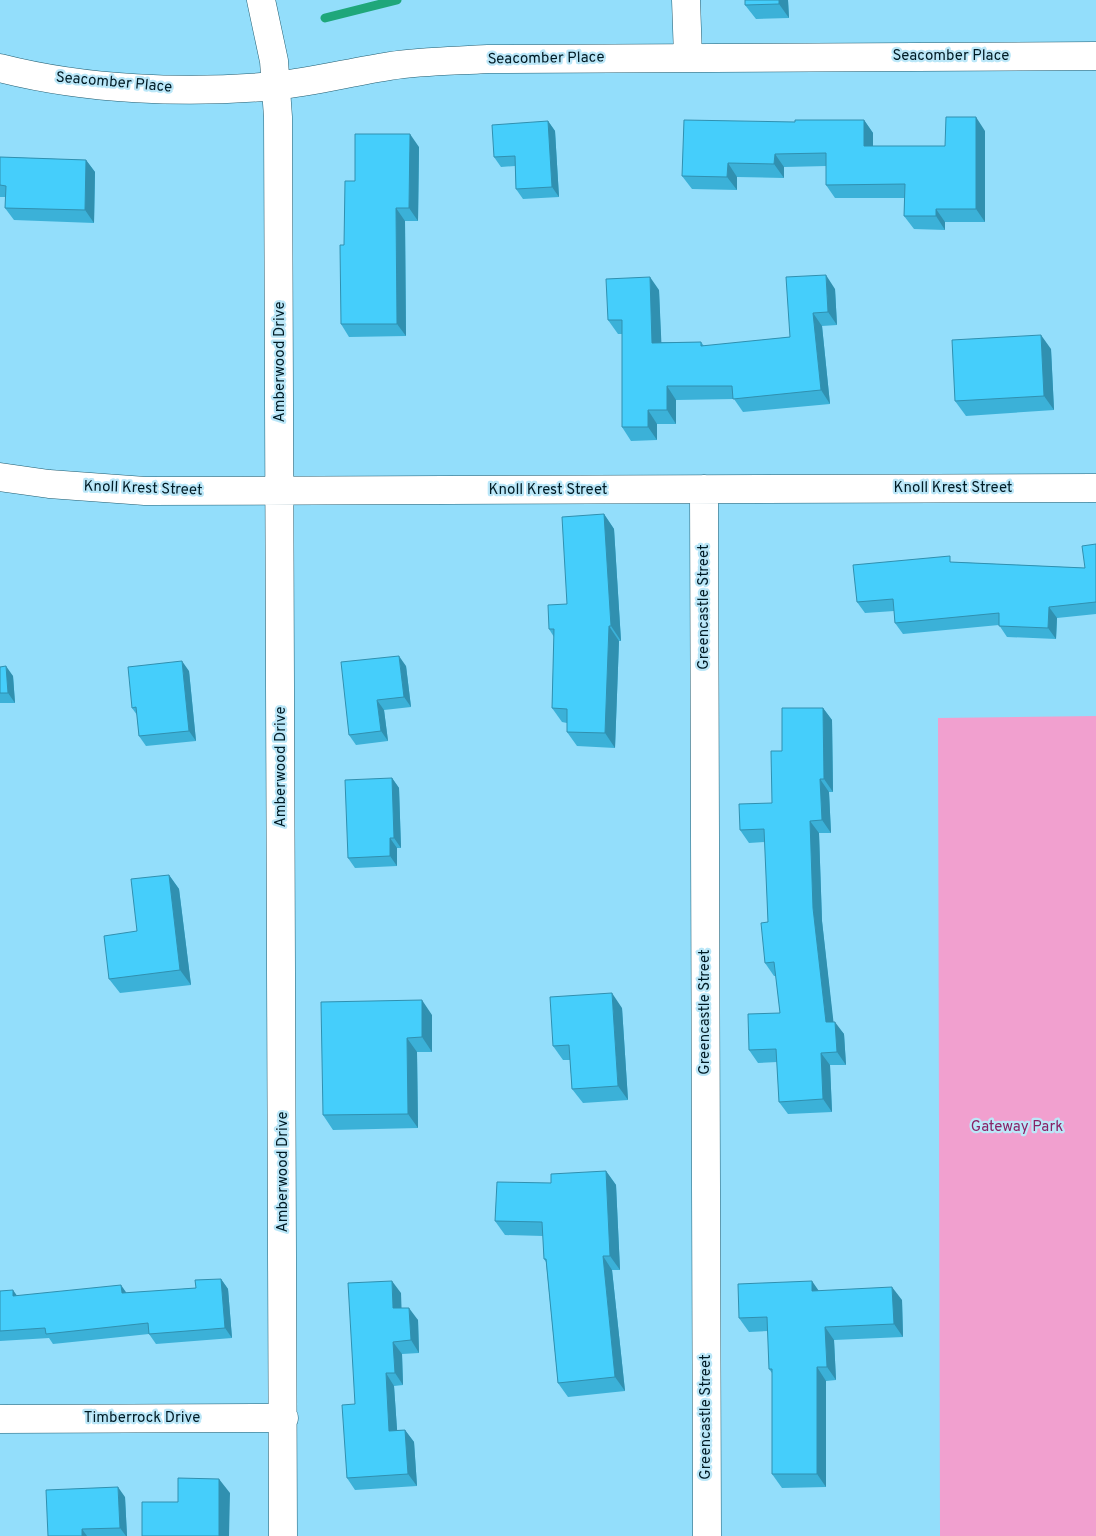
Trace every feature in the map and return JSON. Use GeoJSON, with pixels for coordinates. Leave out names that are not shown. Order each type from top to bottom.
{"type":"FeatureCollection","features":[{"type":"Feature","properties":{"kind":"street","name":"Amberwood Drive"},"geometry":{"type":"LineString","coordinates":[[260,0],[274,61],[278,127],[283,1536]]}},
{"type":"Feature","properties":{"kind":"street"},"geometry":{"type":"LineString","coordinates":[[686,0],[688,57]]}},
{"type":"Feature","properties":{"kind":"street","name":"Seacomber Place"},"geometry":{"type":"LineString","coordinates":[[0,68],[89,84],[152,89],[234,89],[276,86],[392,65],[488,59],[1096,56]]}},
{"type":"Feature","properties":{"kind":"street","name":"Knoll Krest Street"},"geometry":{"type":"LineString","coordinates":[[0,477],[49,484],[145,491],[1096,488]]}},
{"type":"Feature","properties":{"kind":"street","name":"Greencastle Street"},"geometry":{"type":"LineString","coordinates":[[704,489],[707,1536]]}},
{"type":"Feature","properties":{"kind":"street","name":"Timberrock Drive"},"geometry":{"type":"LineString","coordinates":[[0,1419],[284,1418]]}},
{"type":"Feature","properties":{"kind":"green space","name":"Gateway Park"},"geometry":{"type":"Polygon","coordinates":[[[1096,716],[1096,1536],[940,1536],[938,718],[1096,716]]]}},
{"type":"Feature","properties":{"kind":"building"},"geometry":{"type":"Polygon","coordinates":[[[745,0],[779,0],[779,4],[745,5],[745,0]]]}},
{"type":"Feature","properties":{"kind":"building"},"geometry":{"type":"Polygon","coordinates":[[[946,117],[976,117],[976,209],[936,209],[936,216],[904,216],[905,184],[826,185],[826,153],[775,154],[774,164],[728,163],[727,177],[682,176],[684,120],[795,122],[795,120],[864,120],[864,146],[945,146],[946,117]]]}},
{"type":"Feature","properties":{"kind":"building"},"geometry":{"type":"Polygon","coordinates":[[[548,121],[552,187],[516,189],[515,156],[494,157],[492,125],[548,121]]]}},
{"type":"Feature","properties":{"kind":"building"},"geometry":{"type":"Polygon","coordinates":[[[355,134],[410,134],[409,208],[396,208],[397,324],[341,324],[340,245],[344,245],[345,181],[355,181],[355,134]]]}},
{"type":"Feature","properties":{"kind":"building"},"geometry":{"type":"Polygon","coordinates":[[[0,157],[86,160],[85,210],[5,208],[6,186],[0,185],[0,157]]]}},
{"type":"Feature","properties":{"kind":"building"},"geometry":{"type":"Polygon","coordinates":[[[826,275],[828,312],[813,313],[821,390],[733,399],[732,386],[667,386],[667,410],[648,410],[648,427],[622,427],[622,320],[608,320],[606,279],[650,277],[652,343],[701,342],[701,346],[790,337],[786,277],[826,275]]]}},
{"type":"Feature","properties":{"kind":"building"},"geometry":{"type":"Polygon","coordinates":[[[1041,335],[1044,396],[955,401],[952,340],[1041,335]]]}},
{"type":"Feature","properties":{"kind":"building"},"geometry":{"type":"Polygon","coordinates":[[[604,514],[611,626],[609,626],[605,733],[567,732],[567,709],[552,708],[554,629],[549,629],[548,605],[567,604],[562,517],[604,514]]]}},
{"type":"Feature","properties":{"kind":"building"},"geometry":{"type":"Polygon","coordinates":[[[1096,544],[1096,602],[1049,607],[1048,628],[999,626],[999,613],[895,623],[893,599],[857,602],[853,565],[950,556],[950,562],[1085,568],[1082,546],[1096,544]]]}},
{"type":"Feature","properties":{"kind":"building"},"geometry":{"type":"Polygon","coordinates":[[[399,656],[404,697],[377,700],[381,731],[349,735],[341,662],[399,656]]]}},
{"type":"Feature","properties":{"kind":"building"},"geometry":{"type":"Polygon","coordinates":[[[182,661],[189,731],[139,736],[136,707],[132,708],[128,667],[182,661]]]}},
{"type":"Feature","properties":{"kind":"building"},"geometry":{"type":"Polygon","coordinates":[[[6,666],[8,693],[0,693],[0,667],[6,666]]]}},
{"type":"Feature","properties":{"kind":"building"},"geometry":{"type":"Polygon","coordinates":[[[782,708],[823,708],[824,779],[820,779],[822,820],[810,821],[813,908],[826,1022],[835,1022],[837,1052],[821,1053],[823,1099],[779,1102],[776,1049],[749,1050],[748,1014],[780,1013],[774,962],[765,963],[761,923],[768,922],[764,829],[740,830],[739,804],[772,803],[771,751],[782,751],[782,708]]]}},
{"type":"Feature","properties":{"kind":"building"},"geometry":{"type":"Polygon","coordinates":[[[392,778],[394,838],[390,838],[390,856],[348,858],[345,780],[392,778]]]}},
{"type":"Feature","properties":{"kind":"building"},"geometry":{"type":"Polygon","coordinates":[[[169,875],[180,970],[109,979],[104,936],[137,931],[131,879],[169,875]]]}},
{"type":"Feature","properties":{"kind":"building"},"geometry":{"type":"Polygon","coordinates":[[[612,993],[618,1086],[572,1089],[569,1045],[553,1046],[550,997],[612,993]]]}},
{"type":"Feature","properties":{"kind":"building"},"geometry":{"type":"Polygon","coordinates":[[[422,1000],[422,1037],[407,1038],[408,1114],[323,1115],[321,1002],[422,1000]]]}},
{"type":"Feature","properties":{"kind":"building"},"geometry":{"type":"Polygon","coordinates":[[[606,1171],[610,1256],[603,1256],[615,1377],[558,1383],[546,1259],[544,1259],[542,1222],[495,1221],[497,1182],[551,1183],[551,1174],[606,1171]]]}},
{"type":"Feature","properties":{"kind":"building"},"geometry":{"type":"Polygon","coordinates":[[[221,1279],[225,1328],[149,1334],[148,1323],[46,1334],[45,1328],[0,1331],[0,1291],[13,1290],[13,1296],[121,1285],[122,1293],[196,1288],[195,1280],[221,1279]]]}},
{"type":"Feature","properties":{"kind":"building"},"geometry":{"type":"Polygon","coordinates":[[[392,1281],[393,1308],[409,1308],[411,1340],[393,1342],[395,1373],[386,1373],[389,1431],[405,1430],[408,1474],[347,1478],[342,1405],[355,1404],[348,1283],[392,1281]]]}},
{"type":"Feature","properties":{"kind":"building"},"geometry":{"type":"Polygon","coordinates":[[[812,1281],[812,1291],[892,1287],[894,1324],[825,1327],[827,1367],[817,1367],[817,1474],[772,1474],[772,1369],[769,1369],[767,1317],[739,1318],[738,1284],[812,1281]]]}},
{"type":"Feature","properties":{"kind":"building"},"geometry":{"type":"Polygon","coordinates":[[[178,1478],[219,1479],[219,1536],[142,1536],[142,1502],[178,1502],[178,1478]]]}},
{"type":"Feature","properties":{"kind":"building"},"geometry":{"type":"Polygon","coordinates":[[[118,1487],[120,1528],[82,1529],[82,1536],[48,1536],[46,1490],[118,1487]]]}},
{"type":"Feature","properties":{"kind":"waterway"},"geometry":{"type":"LineString","coordinates":[[325,18],[397,0]]}}]}
